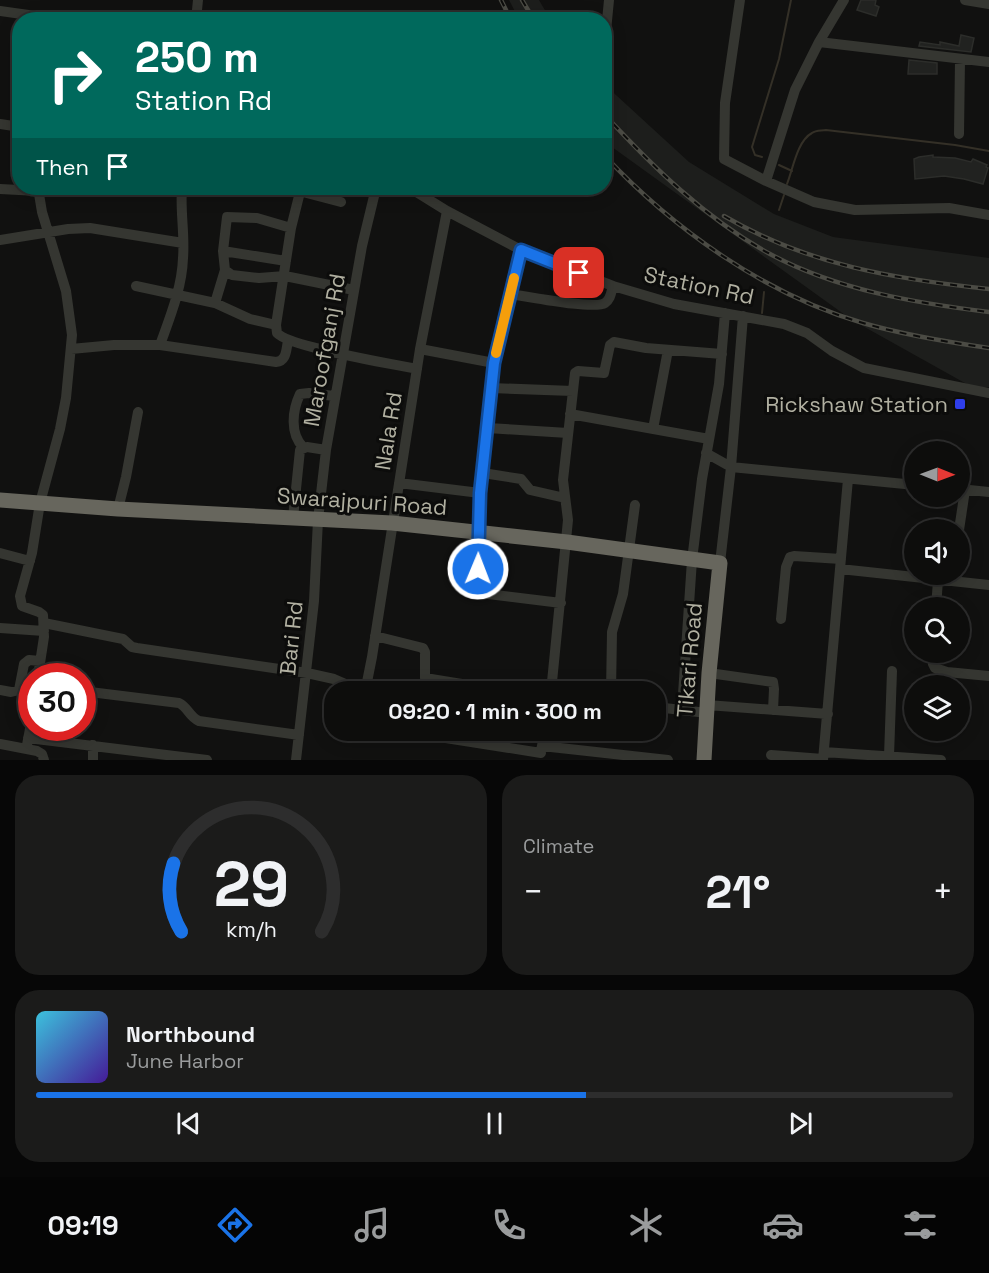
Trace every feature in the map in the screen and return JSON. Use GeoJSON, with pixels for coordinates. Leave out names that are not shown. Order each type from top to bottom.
{"type":"FeatureCollection","features":[{"type":"Feature","properties":{"kind":"highway","name":"Swarajpuri Road"},"geometry":{"type":"LineString","coordinates":[[0,501],[392,523],[567,542],[720,563]]}},
{"type":"Feature","properties":{"kind":"highway","name":"Tikari Road"},"geometry":{"type":"LineString","coordinates":[[704,760],[709,673],[720,563]]}},
{"type":"Feature","properties":{"kind":"street"},"geometry":{"type":"LineString","coordinates":[[740,0],[725,104],[724,159],[766,182],[814,202],[855,210],[949,208],[989,215]]}},
{"type":"Feature","properties":{"kind":"street"},"geometry":{"type":"LineString","coordinates":[[766,182],[795,90],[843,0]]}},
{"type":"Feature","properties":{"kind":"street"},"geometry":{"type":"LineString","coordinates":[[965,0],[989,4]]}},
{"type":"Feature","properties":{"kind":"street"},"geometry":{"type":"LineString","coordinates":[[819,42],[960,60],[989,60]]}},
{"type":"Feature","properties":{"kind":"street"},"geometry":{"type":"LineString","coordinates":[[959,134],[960,60]]}},
{"type":"Feature","properties":{"kind":"street"},"geometry":{"type":"LineString","coordinates":[[0,690],[11,692],[19,690],[24,663],[29,660],[40,661],[43,615],[25,608],[21,603],[21,596],[30,561],[40,503],[60,429],[71,349],[70,311],[66,291],[39,195]]}},
{"type":"Feature","properties":{"kind":"street"},"geometry":{"type":"LineString","coordinates":[[160,345],[177,295],[183,267],[182,195]]}},
{"type":"Feature","properties":{"kind":"street"},"geometry":{"type":"LineString","coordinates":[[299,195],[291,228],[276,325],[277,333],[288,341],[417,369]]}},
{"type":"Feature","properties":{"kind":"street"},"geometry":{"type":"LineString","coordinates":[[319,195],[341,202]]}},
{"type":"Feature","properties":{"kind":"street","name":"Maroofganj Rd"},"geometry":{"type":"LineString","coordinates":[[318,520],[334,396],[374,195]]}},
{"type":"Feature","properties":{"kind":"street","name":"Station Rd"},"geometry":{"type":"LineString","coordinates":[[421,195],[521,250],[613,286],[674,304],[784,324],[807,333],[832,351],[864,368],[989,393]]}},
{"type":"Feature","properties":{"kind":"street","name":"Nala Rd"},"geometry":{"type":"LineString","coordinates":[[367,681],[420,349],[447,211]]}},
{"type":"Feature","properties":{"kind":"street"},"geometry":{"type":"LineString","coordinates":[[215,303],[225,270],[223,251],[225,220],[229,215],[257,218],[291,228]]}},
{"type":"Feature","properties":{"kind":"street"},"geometry":{"type":"LineString","coordinates":[[0,240],[49,234],[68,229],[90,228],[183,243]]}},
{"type":"Feature","properties":{"kind":"street"},"geometry":{"type":"LineString","coordinates":[[521,250],[494,363],[480,493],[477,588],[480,593],[561,603]]}},
{"type":"Feature","properties":{"kind":"street"},"geometry":{"type":"LineString","coordinates":[[223,251],[286,261]]}},
{"type":"Feature","properties":{"kind":"street"},"geometry":{"type":"LineString","coordinates":[[225,270],[232,274],[259,278],[274,275],[285,276],[354,290]]}},
{"type":"Feature","properties":{"kind":"street"},"geometry":{"type":"LineString","coordinates":[[136,286],[215,303],[249,319],[276,325]]}},
{"type":"Feature","properties":{"kind":"street"},"geometry":{"type":"LineString","coordinates":[[510,294],[567,303],[601,305],[610,298],[613,286]]}},
{"type":"Feature","properties":{"kind":"street"},"geometry":{"type":"LineString","coordinates":[[682,710],[692,560],[706,453],[716,406],[725,313]]}},
{"type":"Feature","properties":{"kind":"street"},"geometry":{"type":"LineString","coordinates":[[720,563],[731,467],[743,316]]}},
{"type":"Feature","properties":{"kind":"street"},"geometry":{"type":"LineString","coordinates":[[71,349],[114,345],[160,345],[280,362],[285,358],[288,341]]}},
{"type":"Feature","properties":{"kind":"street"},"geometry":{"type":"LineString","coordinates":[[552,681],[567,542],[568,520],[563,480],[576,371],[604,373],[611,343],[722,354]]}},
{"type":"Feature","properties":{"kind":"street"},"geometry":{"type":"LineString","coordinates":[[420,349],[494,363]]}},
{"type":"Feature","properties":{"kind":"street"},"geometry":{"type":"LineString","coordinates":[[653,429],[668,350]]}},
{"type":"Feature","properties":{"kind":"street"},"geometry":{"type":"LineString","coordinates":[[491,388],[573,391]]}},
{"type":"Feature","properties":{"kind":"street"},"geometry":{"type":"LineString","coordinates":[[326,450],[303,447],[295,437],[296,408],[300,394],[334,396]]}},
{"type":"Feature","properties":{"kind":"street"},"geometry":{"type":"LineString","coordinates":[[118,509],[138,412]]}},
{"type":"Feature","properties":{"kind":"street"},"geometry":{"type":"LineString","coordinates":[[570,414],[709,439]]}},
{"type":"Feature","properties":{"kind":"street"},"geometry":{"type":"LineString","coordinates":[[488,428],[568,433]]}},
{"type":"Feature","properties":{"kind":"street"},"geometry":{"type":"LineString","coordinates":[[293,518],[299,454],[303,447]]}},
{"type":"Feature","properties":{"kind":"street"},"geometry":{"type":"LineString","coordinates":[[706,453],[731,467],[904,484]]}},
{"type":"Feature","properties":{"kind":"street"},"geometry":{"type":"LineString","coordinates":[[483,472],[521,479],[530,490],[565,498]]}},
{"type":"Feature","properties":{"kind":"street"},"geometry":{"type":"LineString","coordinates":[[823,757],[848,479]]}},
{"type":"Feature","properties":{"kind":"street"},"geometry":{"type":"LineString","coordinates":[[399,483],[480,493]]}},
{"type":"Feature","properties":{"kind":"street"},"geometry":{"type":"LineString","coordinates":[[970,491],[989,492]]}},
{"type":"Feature","properties":{"kind":"street"},"geometry":{"type":"LineString","coordinates":[[611,681],[612,632],[623,594],[635,505]]}},
{"type":"Feature","properties":{"kind":"street","name":"Bari Rd"},"geometry":{"type":"LineString","coordinates":[[296,760],[317,567],[318,520]]}},
{"type":"Feature","properties":{"kind":"street"},"geometry":{"type":"LineString","coordinates":[[0,553],[30,561]]}},
{"type":"Feature","properties":{"kind":"street"},"geometry":{"type":"LineString","coordinates":[[781,619],[786,567],[790,557],[904,574]]}},
{"type":"Feature","properties":{"kind":"street"},"geometry":{"type":"LineString","coordinates":[[970,581],[989,585]]}},
{"type":"Feature","properties":{"kind":"street"},"geometry":{"type":"LineString","coordinates":[[0,628],[44,627],[123,639],[132,647],[137,648],[307,673],[342,681]]}},
{"type":"Feature","properties":{"kind":"street"},"geometry":{"type":"LineString","coordinates":[[375,636],[423,648],[425,652],[424,678],[443,681]]}},
{"type":"Feature","properties":{"kind":"street"},"geometry":{"type":"LineString","coordinates":[[933,663],[939,670],[989,676]]}},
{"type":"Feature","properties":{"kind":"street"},"geometry":{"type":"LineString","coordinates":[[889,756],[892,671]]}},
{"type":"Feature","properties":{"kind":"street"},"geometry":{"type":"LineString","coordinates":[[709,673],[772,682],[773,710]]}},
{"type":"Feature","properties":{"kind":"street"},"geometry":{"type":"LineString","coordinates":[[96,693],[179,703],[193,719],[199,721],[299,735]]}},
{"type":"Feature","properties":{"kind":"street"},"geometry":{"type":"LineString","coordinates":[[666,708],[773,710],[828,714]]}},
{"type":"Feature","properties":{"kind":"street"},"geometry":{"type":"LineString","coordinates":[[465,741],[541,753],[665,760]]}},
{"type":"Feature","properties":{"kind":"street"},"geometry":{"type":"LineString","coordinates":[[27,743],[42,754],[44,760]]}},
{"type":"Feature","properties":{"kind":"street"},"geometry":{"type":"LineString","coordinates":[[0,744],[93,745],[207,760]]}},
{"type":"Feature","properties":{"kind":"street"},"geometry":{"type":"LineString","coordinates":[[93,745],[93,760]]}},
{"type":"Feature","properties":{"kind":"street"},"geometry":{"type":"LineString","coordinates":[[771,755],[889,756],[941,760]]}},
{"type":"Feature","properties":{"kind":"shaded area"},"geometry":{"type":"Polygon","coordinates":[[[509,0],[539,0],[546,12],[515,12],[509,0]]]}},
{"type":"Feature","properties":{"kind":"shaded area"},"geometry":{"type":"Polygon","coordinates":[[[612,91],[689,162],[774,214],[833,237],[989,258],[989,387],[972,387],[852,320],[612,147],[612,91]]]}},
{"type":"Feature","properties":{"kind":"building"},"geometry":{"type":"Polygon","coordinates":[[[861,0],[876,0],[875,5],[879,7],[876,16],[857,10],[861,0]]]}},
{"type":"Feature","properties":{"kind":"building"},"geometry":{"type":"Polygon","coordinates":[[[961,35],[974,38],[971,52],[919,46],[920,42],[940,45],[940,42],[959,46],[961,35]]]}},
{"type":"Feature","properties":{"kind":"building"},"geometry":{"type":"Polygon","coordinates":[[[909,60],[937,63],[937,74],[908,74],[909,60]]]}},
{"type":"Feature","properties":{"kind":"building"},"geometry":{"type":"Polygon","coordinates":[[[933,155],[933,157],[955,158],[971,162],[973,159],[987,165],[983,184],[944,176],[915,179],[914,159],[933,155]]]}},
{"type":"Feature","properties":{"kind":"waterway"},"geometry":{"type":"LineString","coordinates":[[762,157],[755,155],[752,147],[779,59],[791,0]]}},
{"type":"Feature","properties":{"kind":"waterway"},"geometry":{"type":"LineString","coordinates":[[787,184],[803,142],[817,131],[826,130],[989,151]]}},
{"type":"Feature","properties":{"kind":"waterway"},"geometry":{"type":"LineString","coordinates":[[779,165],[792,171]]}},
{"type":"Feature","properties":{"kind":"waterway"},"geometry":{"type":"LineString","coordinates":[[779,210],[784,195]]}},
{"type":"Feature","properties":{"kind":"waterway"},"geometry":{"type":"LineString","coordinates":[[762,313],[764,292]]}},
{"type":"Feature","properties":{"kind":"railway"},"geometry":{"type":"LineString","coordinates":[[501,0],[507,12]]}},
{"type":"Feature","properties":{"kind":"railway"},"geometry":{"type":"LineString","coordinates":[[522,0],[529,12]]}},
{"type":"Feature","properties":{"kind":"railway"},"geometry":{"type":"LineString","coordinates":[[612,122],[681,191],[724,225],[770,254],[849,286],[905,299],[989,312]]}},
{"type":"Feature","properties":{"kind":"railway"},"geometry":{"type":"LineString","coordinates":[[612,163],[660,209],[691,233],[723,256],[791,295],[827,311],[863,323],[926,338],[989,348]]}},
{"type":"Feature","properties":{"kind":"railway"},"geometry":{"type":"LineString","coordinates":[[724,216],[787,247],[852,267],[919,280],[989,289]]}},
{"type":"Feature","properties":{"kind":"slow traffic"},"geometry":{"type":"LineString","coordinates":[[496,353],[514,278]]}},
{"type":"Feature","properties":{"kind":"place","name":"Rickshaw Station"},"geometry":{"type":"Point","coordinates":[960,404]}},
{"type":"Feature","properties":{"kind":"route"},"geometry":{"type":"LineString","coordinates":[[478,569],[480,493],[494,363],[521,250],[579,273]]}}]}
